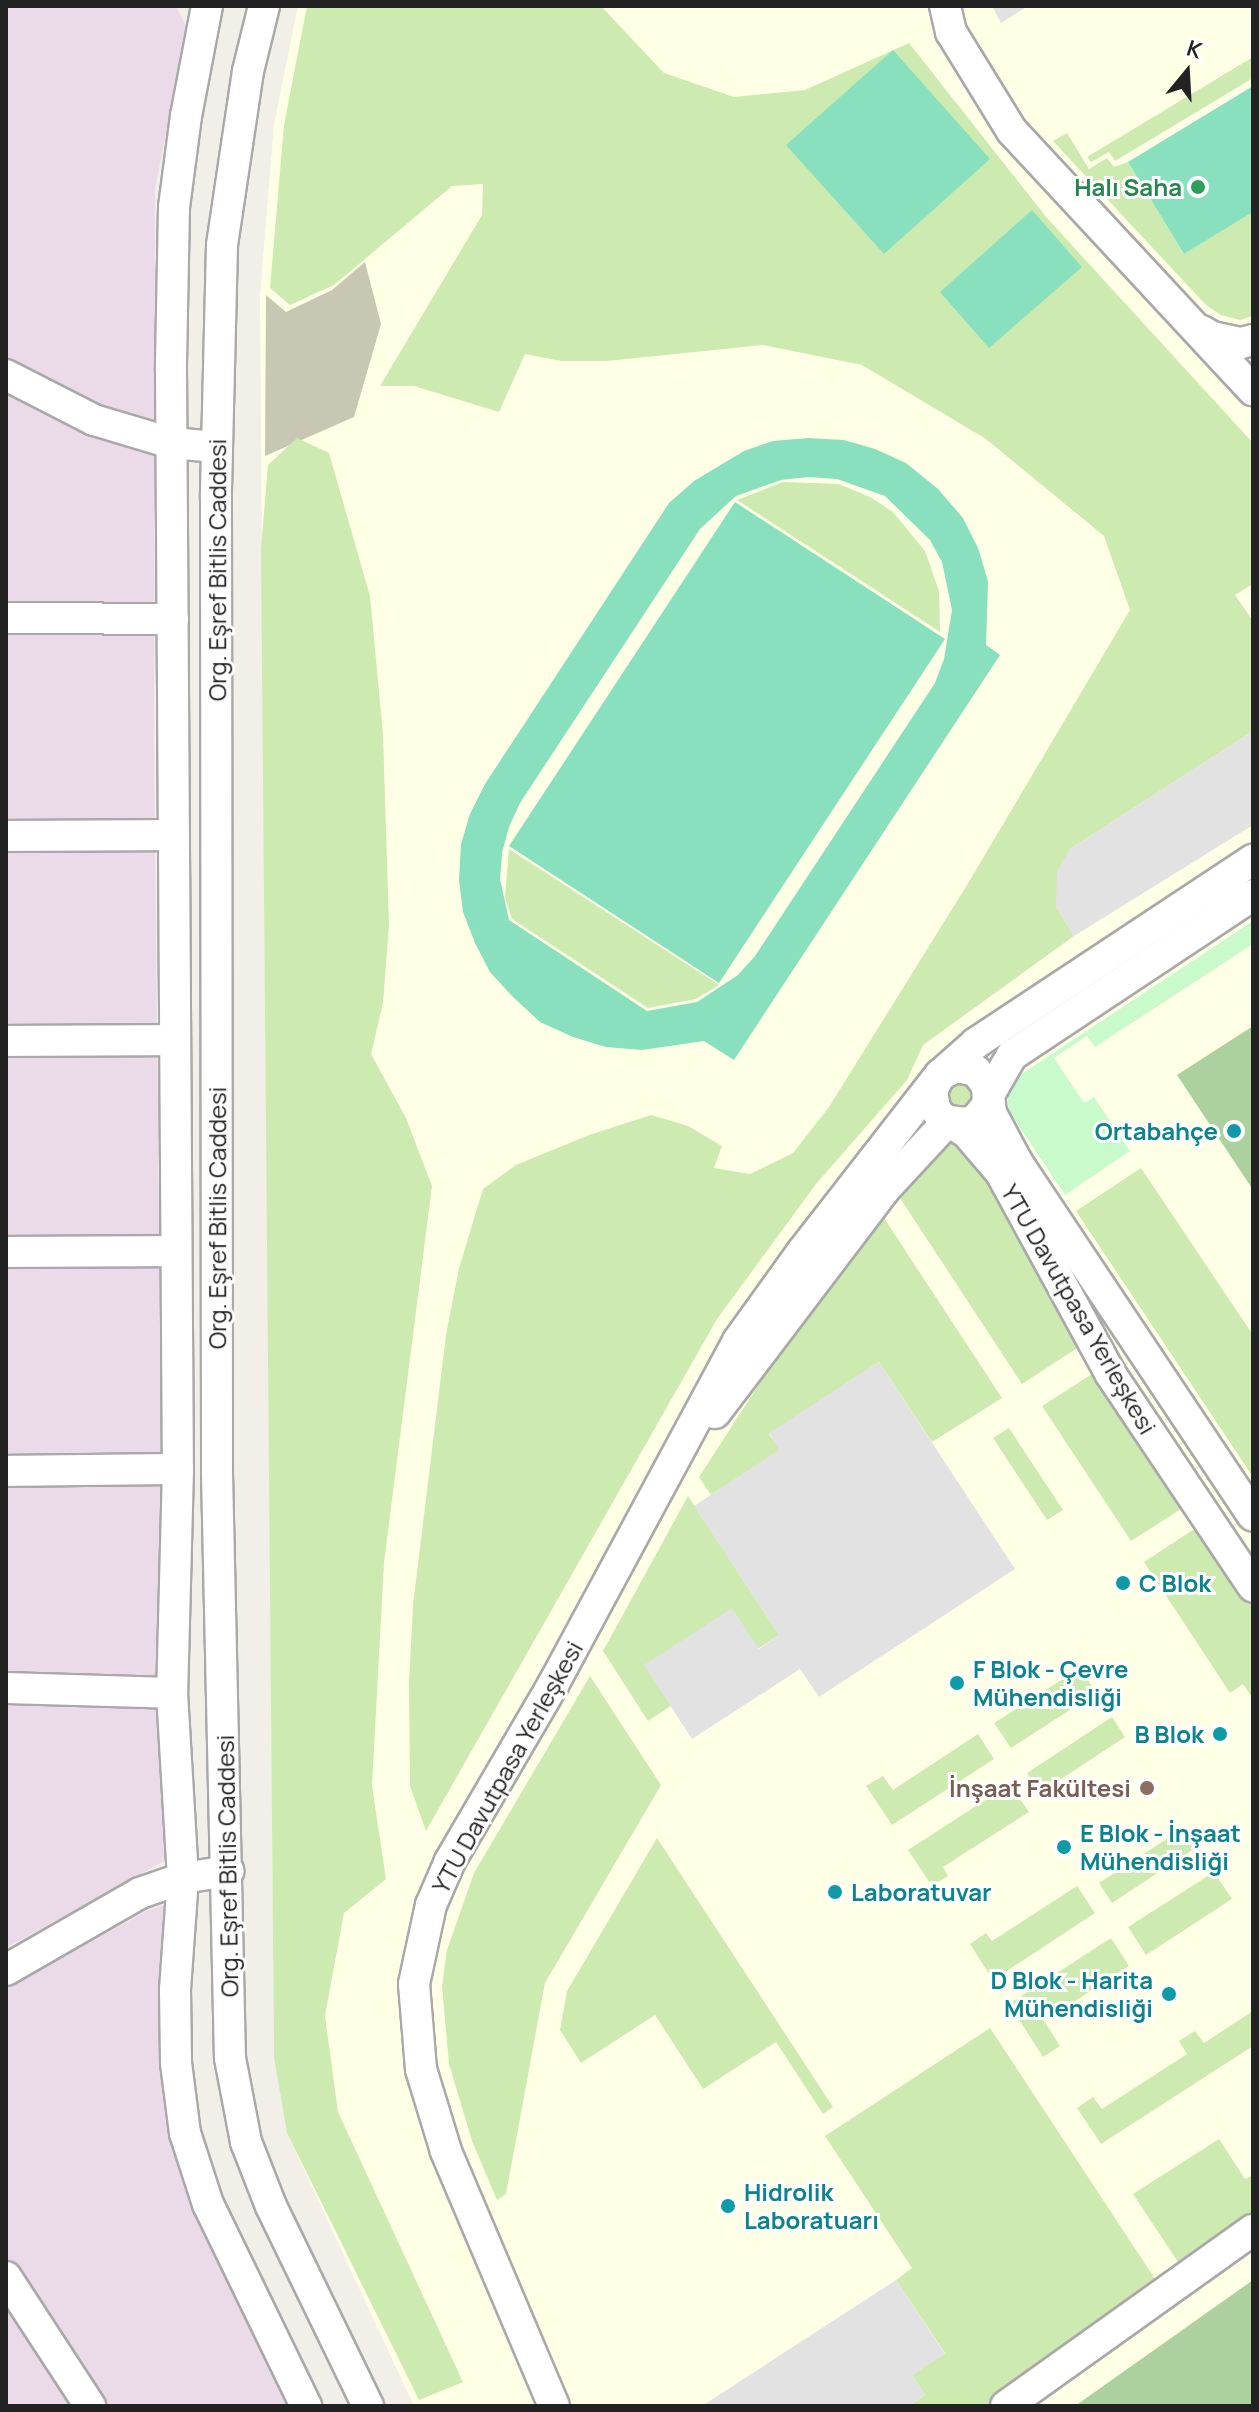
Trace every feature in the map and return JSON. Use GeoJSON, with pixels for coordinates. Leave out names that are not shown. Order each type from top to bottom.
{"type":"FeatureCollection","features":[{"type":"Feature","properties":{"kind":"street","name":"Org. Eşref Bitlis Caddesi"},"geometry":{"type":"LineString","coordinates":[[207,6],[186,116],[174,207],[171,443],[178,1469],[172,1693],[183,1878],[176,2048],[185,2133],[208,2204],[306,2406]]}},
{"type":"Feature","properties":{"kind":"street","name":"Org. Eşref Bitlis Caddesi"},"geometry":{"type":"LineString","coordinates":[[264,6],[248,71],[222,245],[217,447],[217,1473],[230,2058],[246,2142],[271,2206],[368,2406]]}},
{"type":"Feature","properties":{"kind":"street"},"geometry":{"type":"LineString","coordinates":[[945,6],[951,32],[1012,131],[1253,390]]}},
{"type":"Feature","properties":{"kind":"street"},"geometry":{"type":"LineString","coordinates":[[1190,323],[1212,337],[1241,343],[1253,340]]}},
{"type":"Feature","properties":{"kind":"street"},"geometry":{"type":"LineString","coordinates":[[6,375],[94,420],[171,443],[217,447]]}},
{"type":"Feature","properties":{"kind":"street"},"geometry":{"type":"LineString","coordinates":[[6,618],[173,619]]}},
{"type":"Feature","properties":{"kind":"street"},"geometry":{"type":"LineString","coordinates":[[6,836],[174,835]]}},
{"type":"Feature","properties":{"kind":"street","name":"YTU Davutpasa Yerleşkesi"},"geometry":{"type":"LineString","coordinates":[[554,2406],[432,2110],[421,2069],[414,1984],[431,1905],[450,1861],[554,1683],[738,1341],[810,1240],[940,1075],[976,1043],[1253,860]]}},
{"type":"Feature","properties":{"kind":"street"},"geometry":{"type":"LineString","coordinates":[[948,1121],[967,1123],[976,1119],[988,1104],[989,1095],[1012,1055],[1253,895]]}},
{"type":"Feature","properties":{"kind":"street"},"geometry":{"type":"LineString","coordinates":[[6,1041],[175,1040]]}},
{"type":"Feature","properties":{"kind":"street","name":"YTU Davutpasa Yerleşkesi"},"geometry":{"type":"LineString","coordinates":[[1253,1516],[1017,1162],[991,1113],[983,1077],[967,1067],[948,1069],[940,1075],[932,1091],[932,1100],[940,1116],[967,1133],[1001,1173],[1110,1373],[1253,1587]]}},
{"type":"Feature","properties":{"kind":"street","name":"YTU Davutpasa Yerleşkesi"},"geometry":{"type":"LineString","coordinates":[[676,1460],[760,1357],[884,1190],[948,1121]]}},
{"type":"Feature","properties":{"kind":"street"},"geometry":{"type":"LineString","coordinates":[[6,1252],[176,1251]]}},
{"type":"Feature","properties":{"kind":"street"},"geometry":{"type":"LineString","coordinates":[[6,1471],[178,1469]]}},
{"type":"Feature","properties":{"kind":"street"},"geometry":{"type":"LineString","coordinates":[[6,1688],[172,1693]]}},
{"type":"Feature","properties":{"kind":"street"},"geometry":{"type":"LineString","coordinates":[[6,1970],[140,1893],[183,1878],[228,1871]]}},
{"type":"Feature","properties":{"kind":"street"},"geometry":{"type":"LineString","coordinates":[[1006,2406],[1253,2230]]}},
{"type":"Feature","properties":{"kind":"street"},"geometry":{"type":"LineString","coordinates":[[9,2291],[90,2406]]}},
{"type":"Feature","properties":{"kind":"shaded area"},"geometry":{"type":"Polygon","coordinates":[[[6,6],[176,6],[187,28],[155,189],[154,747],[166,1860],[6,1948],[6,6]]]}},
{"type":"Feature","properties":{"kind":"shaded area"},"geometry":{"type":"Polygon","coordinates":[[[298,6],[1253,6],[1253,2406],[414,2406],[287,2133],[274,2058],[260,296],[274,124],[298,6]]]}},
{"type":"Feature","properties":{"kind":"shaded area"},"geometry":{"type":"Polygon","coordinates":[[[992,6],[1028,6],[1001,23],[992,6]]]}},
{"type":"Feature","properties":{"kind":"shaded area"},"geometry":{"type":"Polygon","coordinates":[[[365,262],[381,324],[354,417],[265,456],[266,295],[286,312],[332,290],[365,262]]]}},
{"type":"Feature","properties":{"kind":"shaded area"},"geometry":{"type":"Polygon","coordinates":[[[1253,731],[1253,825],[1074,936],[1056,907],[1057,871],[1070,849],[1253,731]]]}},
{"type":"Feature","properties":{"kind":"shaded area"},"geometry":{"type":"Polygon","coordinates":[[[879,1362],[1015,1569],[819,1697],[800,1669],[692,1739],[644,1665],[732,1608],[759,1649],[779,1635],[694,1506],[779,1450],[769,1433],[879,1362]]]}},
{"type":"Feature","properties":{"kind":"shaded area"},"geometry":{"type":"Polygon","coordinates":[[[167,1904],[169,2135],[296,2406],[6,2406],[6,1988],[147,1911],[167,1904]]]}},
{"type":"Feature","properties":{"kind":"shaded area"},"geometry":{"type":"Polygon","coordinates":[[[896,2280],[945,2354],[912,2375],[925,2395],[909,2406],[702,2406],[896,2280]]]}},
{"type":"Feature","properties":{"kind":"green space"},"geometry":{"type":"Polygon","coordinates":[[[307,6],[601,6],[664,73],[734,97],[805,90],[909,43],[1047,218],[1253,443],[1253,584],[1235,595],[1253,621],[1253,731],[1070,849],[1056,907],[1074,936],[923,1045],[907,1080],[816,1184],[717,1319],[426,1831],[410,1786],[409,1683],[413,1605],[446,1335],[459,1268],[483,1189],[516,1165],[589,1135],[651,1115],[688,1126],[722,1146],[714,1168],[750,1174],[793,1153],[829,1107],[967,885],[1130,610],[1104,536],[986,439],[862,365],[763,345],[607,361],[561,361],[525,354],[499,412],[414,386],[380,386],[482,215],[483,184],[452,186],[334,285],[290,305],[270,288],[284,125],[307,6]]]}},
{"type":"Feature","properties":{"kind":"green space"},"geometry":{"type":"Polygon","coordinates":[[[893,50],[990,159],[884,254],[786,145],[893,50]]]}},
{"type":"Feature","properties":{"kind":"green space"},"geometry":{"type":"Polygon","coordinates":[[[1253,57],[1253,78],[1115,161],[1109,152],[1091,162],[1087,157],[1253,57]]]}},
{"type":"Feature","properties":{"kind":"green space","name":"Halı Saha"},"geometry":{"type":"Polygon","coordinates":[[[1253,86],[1253,212],[1184,254],[1128,162],[1253,86]]]}},
{"type":"Feature","properties":{"kind":"green space"},"geometry":{"type":"Polygon","coordinates":[[[1067,133],[1089,169],[1107,158],[1114,167],[1128,162],[1184,254],[1253,212],[1253,316],[1240,320],[1221,315],[1206,305],[1053,141],[1067,133]]]}},
{"type":"Feature","properties":{"kind":"green space"},"geometry":{"type":"Polygon","coordinates":[[[1032,210],[1082,267],[989,348],[940,292],[1032,210]]]}},
{"type":"Feature","properties":{"kind":"green space"},"geometry":{"type":"Polygon","coordinates":[[[297,438],[329,453],[370,596],[383,734],[389,925],[383,1003],[371,1054],[406,1118],[432,1186],[384,1563],[372,1786],[386,1879],[344,1913],[325,2016],[338,2112],[463,2382],[419,2400],[287,2133],[274,2058],[261,549],[268,465],[297,438]]]}},
{"type":"Feature","properties":{"kind":"green space"},"geometry":{"type":"Polygon","coordinates":[[[808,438],[844,440],[875,449],[906,463],[938,489],[963,518],[978,548],[988,581],[986,645],[1000,655],[734,1060],[704,1041],[642,1050],[606,1047],[573,1037],[540,1022],[513,997],[490,972],[475,943],[463,912],[459,880],[461,844],[470,814],[485,784],[669,503],[694,481],[744,451],[773,441],[808,438]],[[808,477],[781,480],[736,496],[700,529],[520,803],[509,827],[502,853],[500,879],[509,920],[647,1011],[697,1002],[738,975],[755,956],[935,683],[944,659],[952,610],[942,562],[930,540],[885,496],[837,479],[808,477]]]}},
{"type":"Feature","properties":{"kind":"green space"},"geometry":{"type":"Polygon","coordinates":[[[783,482],[839,484],[870,497],[893,512],[925,551],[939,591],[940,632],[737,500],[783,482]]]}},
{"type":"Feature","properties":{"kind":"green space"},"geometry":{"type":"Polygon","coordinates":[[[735,502],[945,639],[719,983],[509,846],[735,502]]]}},
{"type":"Feature","properties":{"kind":"green space"},"geometry":{"type":"Polygon","coordinates":[[[509,849],[719,985],[696,999],[648,1008],[512,919],[505,897],[509,849]]]}},
{"type":"Feature","properties":{"kind":"green space"},"geometry":{"type":"Polygon","coordinates":[[[1253,921],[1253,944],[1095,1047],[1087,1036],[1054,1058],[1084,1103],[1094,1097],[1130,1151],[1065,1195],[1011,1114],[1007,1103],[1011,1081],[1253,921]]]}},
{"type":"Feature","properties":{"kind":"green space","name":"Ortabahçe"},"geometry":{"type":"Polygon","coordinates":[[[1253,1026],[1253,1190],[1177,1075],[1253,1026]]]}},
{"type":"Feature","properties":{"kind":"green space"},"geometry":{"type":"Polygon","coordinates":[[[960,1082],[969,1086],[973,1095],[969,1104],[960,1108],[951,1104],[947,1095],[951,1086],[960,1082]]]}},
{"type":"Feature","properties":{"kind":"green space"},"geometry":{"type":"Polygon","coordinates":[[[951,1134],[995,1177],[1085,1343],[1022,1384],[898,1195],[951,1134]]]}},
{"type":"Feature","properties":{"kind":"green space"},"geometry":{"type":"Polygon","coordinates":[[[1141,1168],[1253,1335],[1253,1477],[1076,1211],[1141,1168]]]}},
{"type":"Feature","properties":{"kind":"green space"},"geometry":{"type":"Polygon","coordinates":[[[882,1215],[1002,1398],[932,1442],[879,1362],[769,1434],[780,1450],[711,1495],[699,1477],[772,1364],[882,1215]]]}},
{"type":"Feature","properties":{"kind":"green space"},"geometry":{"type":"Polygon","coordinates":[[[1100,1369],[1189,1504],[1131,1541],[1042,1406],[1100,1369]]]}},
{"type":"Feature","properties":{"kind":"green space"},"geometry":{"type":"Polygon","coordinates":[[[1009,1428],[1063,1510],[1047,1520],[993,1438],[1009,1428]]]}},
{"type":"Feature","properties":{"kind":"green space"},"geometry":{"type":"Polygon","coordinates":[[[688,1496],[779,1635],[648,1721],[603,1651],[688,1496]]]}},
{"type":"Feature","properties":{"kind":"green space"},"geometry":{"type":"Polygon","coordinates":[[[1202,1524],[1253,1600],[1253,1699],[1243,1684],[1230,1693],[1144,1562],[1202,1524]]]}},
{"type":"Feature","properties":{"kind":"green space"},"geometry":{"type":"Polygon","coordinates":[[[1080,1668],[1096,1693],[1011,1748],[994,1723],[1080,1668]]]}},
{"type":"Feature","properties":{"kind":"green space"},"geometry":{"type":"Polygon","coordinates":[[[590,1676],[661,1785],[545,1983],[506,2194],[497,2200],[472,2141],[449,2064],[442,1986],[447,1950],[474,1873],[590,1676]]]}},
{"type":"Feature","properties":{"kind":"green space"},"geometry":{"type":"Polygon","coordinates":[[[1112,1717],[1125,1737],[1040,1793],[1027,1773],[1112,1717]]]}},
{"type":"Feature","properties":{"kind":"green space"},"geometry":{"type":"Polygon","coordinates":[[[978,1734],[994,1759],[892,1825],[866,1786],[883,1776],[893,1790],[978,1734]]]}},
{"type":"Feature","properties":{"kind":"green space"},"geometry":{"type":"Polygon","coordinates":[[[1010,1784],[1029,1812],[943,1867],[948,1876],[932,1886],[908,1850],[1010,1784]]]}},
{"type":"Feature","properties":{"kind":"green space"},"geometry":{"type":"Polygon","coordinates":[[[1185,1827],[1197,1847],[1112,1903],[1099,1883],[1185,1827]]]}},
{"type":"Feature","properties":{"kind":"green space"},"geometry":{"type":"Polygon","coordinates":[[[657,1838],[833,2107],[823,2114],[776,2042],[703,2089],[655,2015],[581,2063],[560,2030],[567,1991],[657,1838]]]}},
{"type":"Feature","properties":{"kind":"green space"},"geometry":{"type":"Polygon","coordinates":[[[1214,1872],[1232,1899],[1146,1955],[1128,1927],[1214,1872]]]}},
{"type":"Feature","properties":{"kind":"green space"},"geometry":{"type":"Polygon","coordinates":[[[1077,1886],[1095,1913],[993,1980],[970,1944],[986,1933],[992,1941],[1077,1886]]]}},
{"type":"Feature","properties":{"kind":"green space"},"geometry":{"type":"Polygon","coordinates":[[[1111,1938],[1129,1966],[1044,2021],[1060,2046],[1043,2057],[1009,2004],[1111,1938]]]}},
{"type":"Feature","properties":{"kind":"green space"},"geometry":{"type":"Polygon","coordinates":[[[1253,2011],[1253,2046],[1101,2144],[1077,2108],[1093,2097],[1102,2109],[1187,2054],[1179,2041],[1195,2031],[1204,2043],[1253,2011]]]}},
{"type":"Feature","properties":{"kind":"green space"},"geometry":{"type":"Polygon","coordinates":[[[990,2028],[1159,2285],[989,2406],[909,2406],[925,2395],[912,2375],[945,2353],[896,2280],[912,2268],[825,2136],[990,2028]]]}},
{"type":"Feature","properties":{"kind":"green space"},"geometry":{"type":"Polygon","coordinates":[[[1219,2139],[1245,2179],[1253,2175],[1253,2218],[1182,2268],[1133,2194],[1219,2139]]]}},
{"type":"Feature","properties":{"kind":"green space"},"geometry":{"type":"Polygon","coordinates":[[[1253,2280],[1253,2406],[1075,2406],[1253,2280]]]}},
{"type":"Feature","properties":{"kind":"place","name":"Halı Saha"},"geometry":{"type":"Point","coordinates":[1198,187]}},
{"type":"Feature","properties":{"kind":"place","name":"Ortabahçe"},"geometry":{"type":"Point","coordinates":[1234,1131]}},
{"type":"Feature","properties":{"kind":"place","name":"C Blok"},"geometry":{"type":"Point","coordinates":[1123,1583]}},
{"type":"Feature","properties":{"kind":"place","name":"F Blok - Çevre Mühendisliği"},"geometry":{"type":"Point","coordinates":[957,1683]}},
{"type":"Feature","properties":{"kind":"place","name":"B Blok"},"geometry":{"type":"Point","coordinates":[1220,1734]}},
{"type":"Feature","properties":{"kind":"place","name":"İnşaat Fakültesi"},"geometry":{"type":"Point","coordinates":[1147,1788]}},
{"type":"Feature","properties":{"kind":"place","name":"E Blok - İnşaat Mühendisliği"},"geometry":{"type":"Point","coordinates":[1064,1847]}},
{"type":"Feature","properties":{"kind":"place","name":"Laboratuvar"},"geometry":{"type":"Point","coordinates":[835,1892]}},
{"type":"Feature","properties":{"kind":"place","name":"D Blok - Harita Mühendisliği"},"geometry":{"type":"Point","coordinates":[1169,1994]}},
{"type":"Feature","properties":{"kind":"place","name":"Hidrolik Laboratuarı"},"geometry":{"type":"Point","coordinates":[728,2206]}}]}
